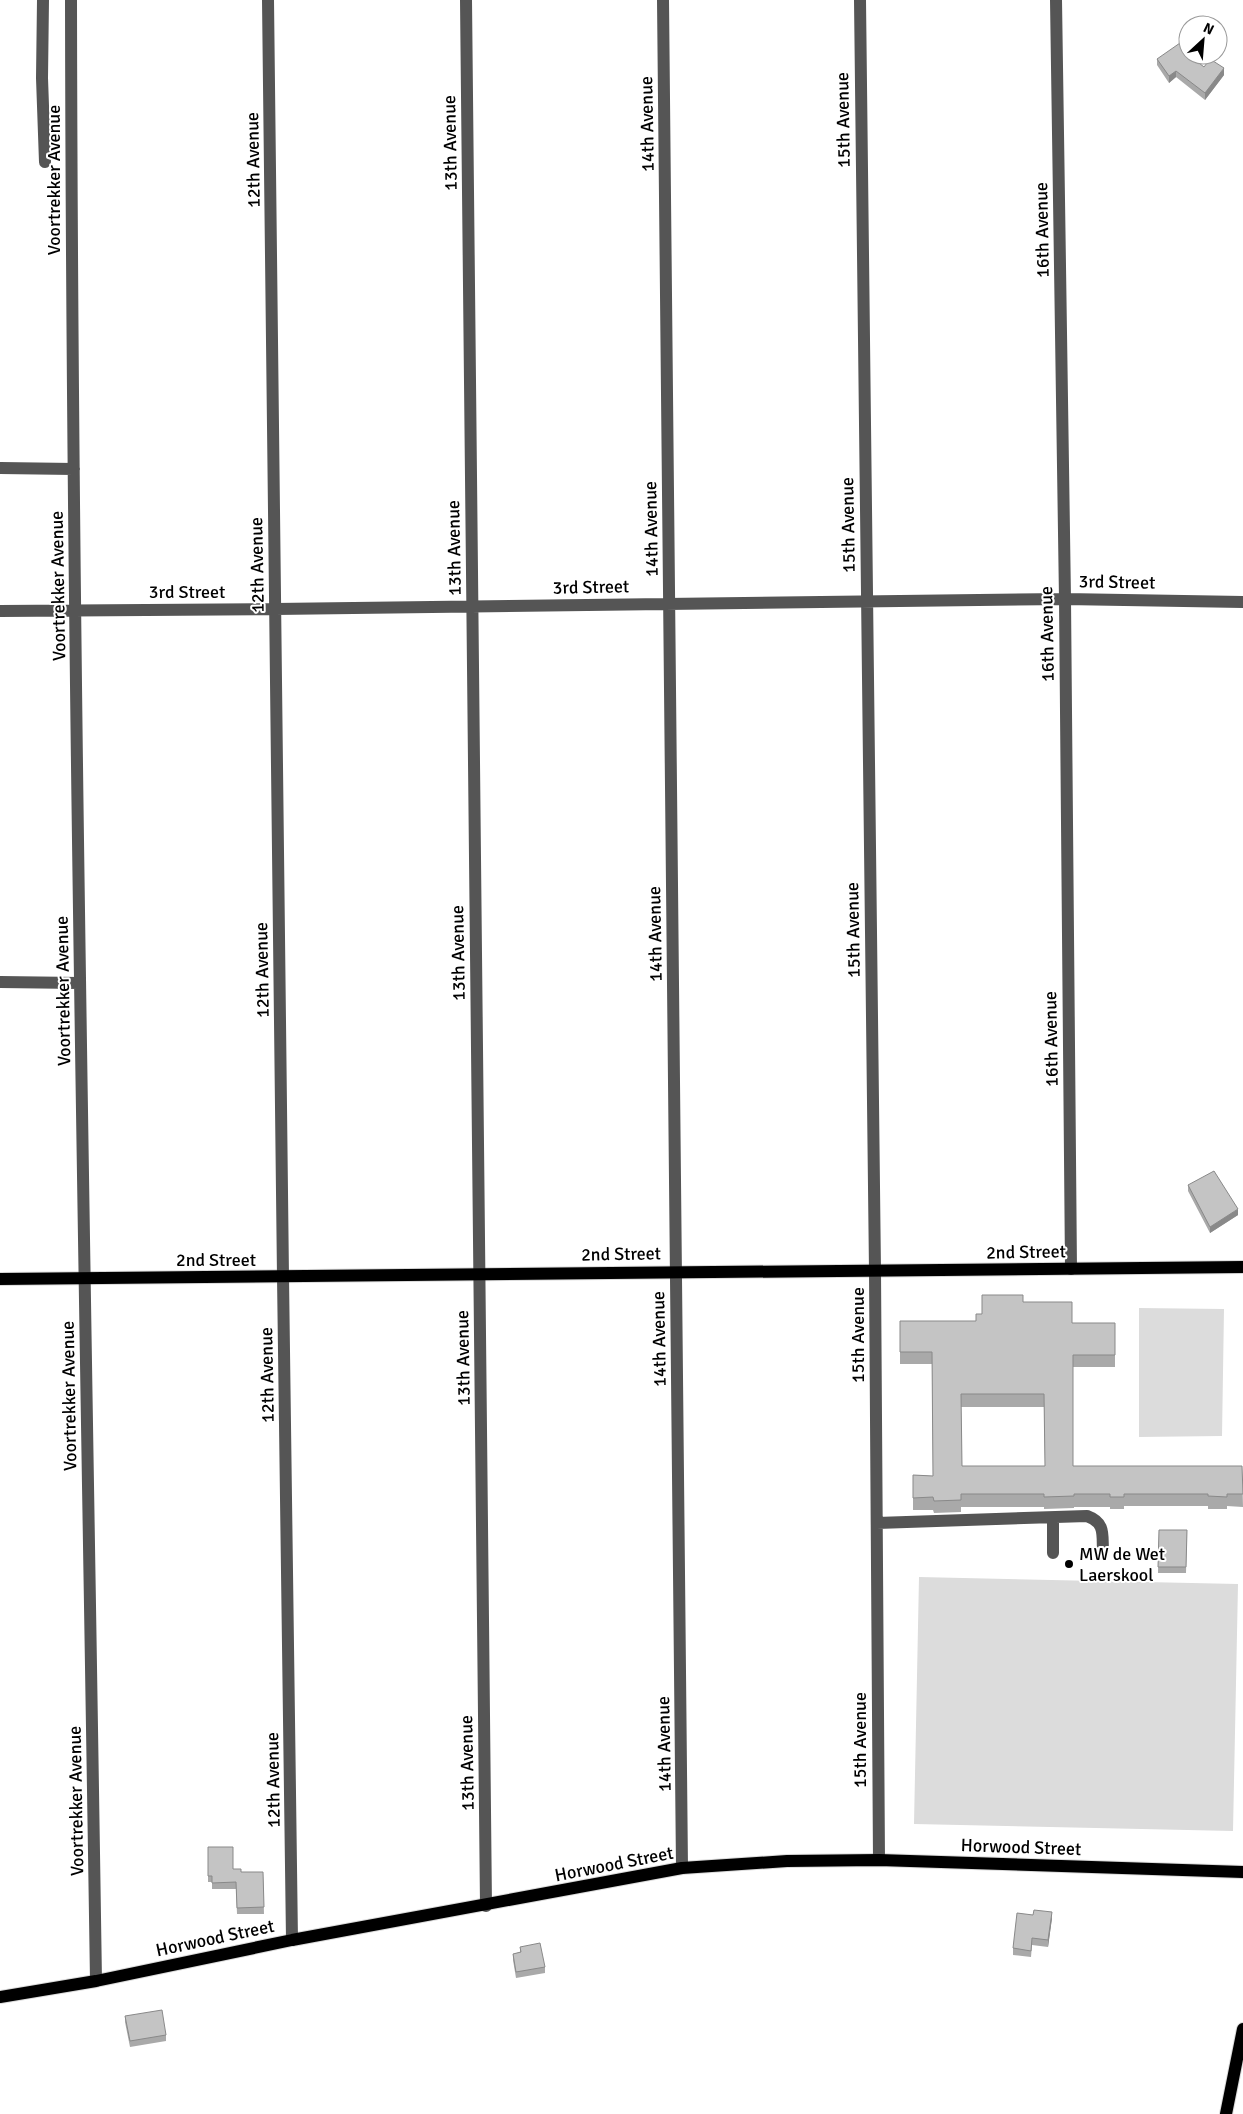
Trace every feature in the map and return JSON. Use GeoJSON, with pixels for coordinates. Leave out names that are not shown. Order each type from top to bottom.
{"type":"FeatureCollection","features":[{"type":"Feature","properties":{"kind":"main road","name":"2nd Street"},"geometry":{"type":"LineString","coordinates":[[0,1279],[1243,1267]]}},
{"type":"Feature","properties":{"kind":"main road","name":"Horwood Street"},"geometry":{"type":"LineString","coordinates":[[0,1998],[96,1981],[292,1940],[486,1906],[682,1868],[787,1860],[879,1860],[1243,1872]]}},
{"type":"Feature","properties":{"kind":"main road"},"geometry":{"type":"LineString","coordinates":[[1226,2114],[1243,2029]]}},
{"type":"Feature","properties":{"kind":"street"},"geometry":{"type":"LineString","coordinates":[[43,0],[42,78],[45,162]]}},
{"type":"Feature","properties":{"kind":"street","name":"Voortrekker Avenue"},"geometry":{"type":"LineString","coordinates":[[71,0],[79,983],[96,1981]]}},
{"type":"Feature","properties":{"kind":"street","name":"12th Avenue"},"geometry":{"type":"LineString","coordinates":[[268,0],[292,1940]]}},
{"type":"Feature","properties":{"kind":"street","name":"13th Avenue"},"geometry":{"type":"LineString","coordinates":[[466,0],[486,1906]]}},
{"type":"Feature","properties":{"kind":"street","name":"14th Avenue"},"geometry":{"type":"LineString","coordinates":[[663,0],[682,1868]]}},
{"type":"Feature","properties":{"kind":"street","name":"15th Avenue"},"geometry":{"type":"LineString","coordinates":[[860,0],[875,1271],[879,1860]]}},
{"type":"Feature","properties":{"kind":"street","name":"16th Avenue"},"geometry":{"type":"LineString","coordinates":[[1056,0],[1065,599],[1071,1269]]}},
{"type":"Feature","properties":{"kind":"street"},"geometry":{"type":"LineString","coordinates":[[0,468],[74,469]]}},
{"type":"Feature","properties":{"kind":"street","name":"3rd Street"},"geometry":{"type":"LineString","coordinates":[[0,611],[1065,599],[1243,602]]}},
{"type":"Feature","properties":{"kind":"street"},"geometry":{"type":"LineString","coordinates":[[0,982],[79,983]]}},
{"type":"Feature","properties":{"kind":"street"},"geometry":{"type":"LineString","coordinates":[[877,1523],[1053,1518],[1078,1515],[1096,1519],[1102,1528],[1103,1552]]}},
{"type":"Feature","properties":{"kind":"street"},"geometry":{"type":"LineString","coordinates":[[1053,1518],[1053,1553]]}},
{"type":"Feature","properties":{"kind":"shaded area"},"geometry":{"type":"Polygon","coordinates":[[[1139,1308],[1224,1309],[1222,1436],[1139,1437],[1139,1308]]]}},
{"type":"Feature","properties":{"kind":"shaded area"},"geometry":{"type":"Polygon","coordinates":[[[919,1577],[1238,1584],[1233,1831],[914,1824],[919,1577]]]}},
{"type":"Feature","properties":{"kind":"building"},"geometry":{"type":"Polygon","coordinates":[[[1178,44],[1178,65],[1202,65],[1204,67],[1206,65],[1219,65],[1224,68],[1205,93],[1176,71],[1169,76],[1157,59],[1178,44]]]}},
{"type":"Feature","properties":{"kind":"building"},"geometry":{"type":"Polygon","coordinates":[[[1214,1171],[1238,1209],[1210,1227],[1188,1185],[1214,1171]]]}},
{"type":"Feature","properties":{"kind":"building"},"geometry":{"type":"Polygon","coordinates":[[[982,1295],[1023,1295],[1023,1302],[1072,1302],[1072,1323],[1115,1323],[1115,1355],[1073,1355],[1073,1466],[1242,1466],[1243,1494],[1227,1494],[1227,1497],[1208,1496],[1208,1494],[1124,1494],[1124,1497],[1110,1497],[1110,1494],[1074,1494],[1074,1496],[1044,1497],[1044,1494],[961,1494],[961,1500],[934,1501],[933,1497],[913,1498],[913,1475],[933,1476],[932,1352],[900,1352],[900,1321],[976,1321],[976,1314],[982,1314],[982,1295]],[[961,1394],[962,1466],[1045,1466],[1044,1394],[961,1394]]]}},
{"type":"Feature","properties":{"kind":"building"},"geometry":{"type":"Polygon","coordinates":[[[1159,1530],[1187,1530],[1186,1567],[1158,1567],[1159,1530]]]}},
{"type":"Feature","properties":{"kind":"building"},"geometry":{"type":"Polygon","coordinates":[[[208,1847],[233,1847],[233,1869],[241,1869],[241,1872],[263,1872],[264,1907],[237,1908],[236,1882],[212,1883],[212,1876],[208,1876],[208,1847]]]}},
{"type":"Feature","properties":{"kind":"building"},"geometry":{"type":"Polygon","coordinates":[[[1034,1910],[1052,1912],[1048,1940],[1032,1938],[1031,1951],[1013,1948],[1017,1913],[1033,1915],[1034,1910]]]}},
{"type":"Feature","properties":{"kind":"building"},"geometry":{"type":"Polygon","coordinates":[[[540,1943],[545,1967],[516,1972],[513,1954],[521,1952],[520,1947],[540,1943]]]}},
{"type":"Feature","properties":{"kind":"building"},"geometry":{"type":"Polygon","coordinates":[[[162,2010],[166,2035],[130,2041],[125,2016],[162,2010]]]}},
{"type":"Feature","properties":{"kind":"place","name":"MW de Wet Laerskool"},"geometry":{"type":"Point","coordinates":[1069,1564]}}]}
